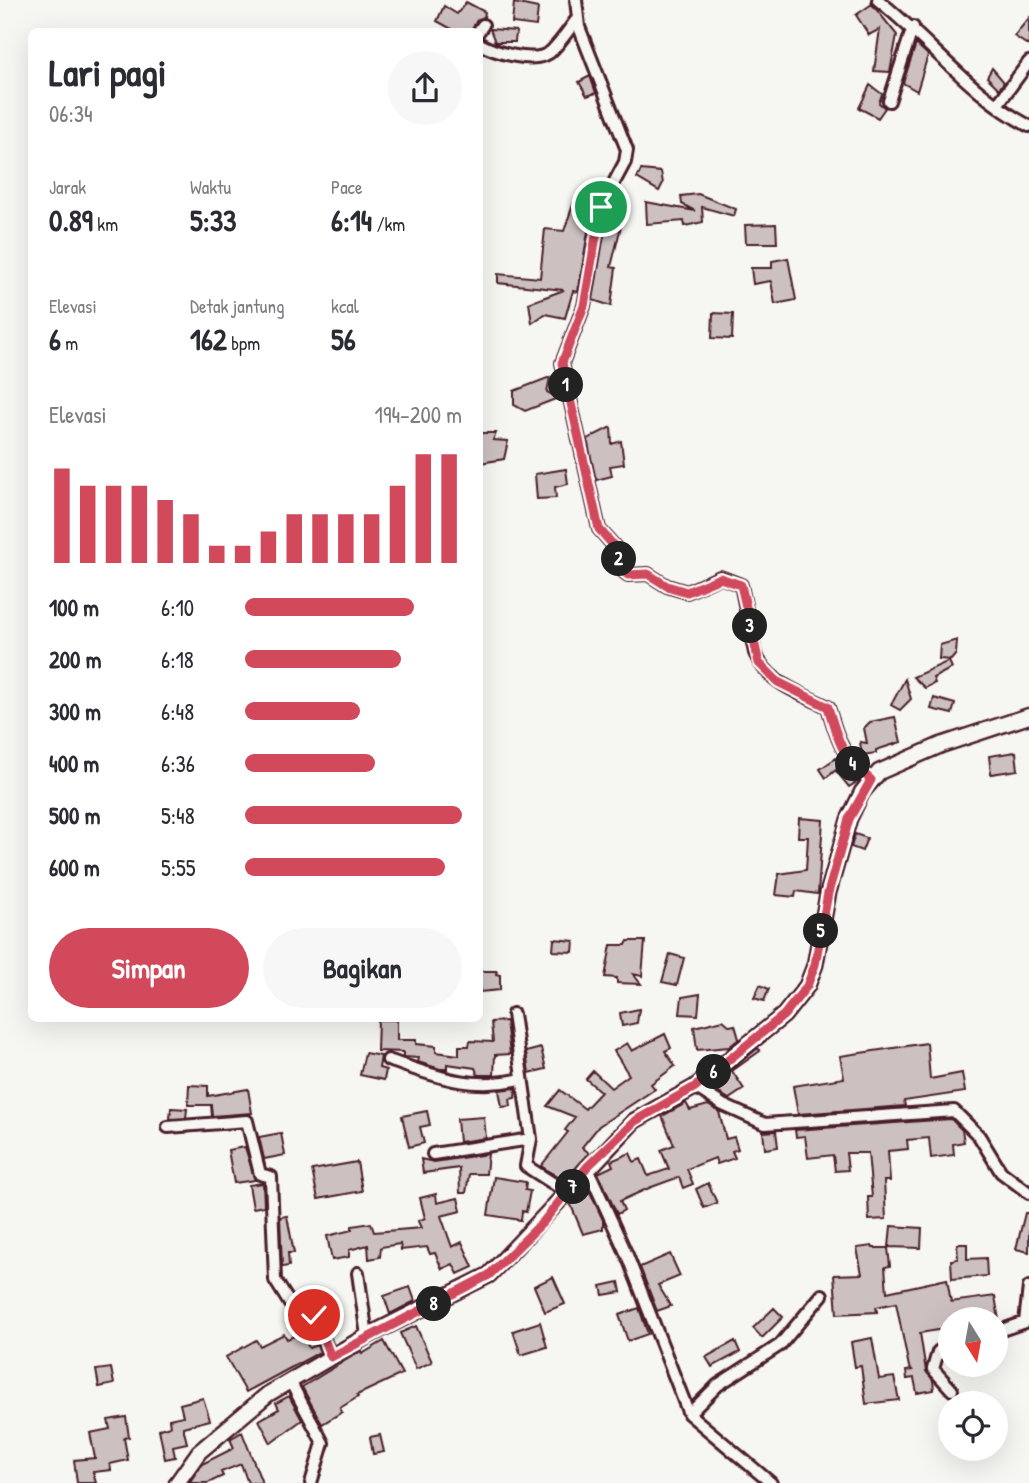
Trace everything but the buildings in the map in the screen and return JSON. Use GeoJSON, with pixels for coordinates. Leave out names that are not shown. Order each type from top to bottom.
{"type":"FeatureCollection","features":[{"type":"Feature","properties":{"kind":"street"},"geometry":{"type":"LineString","coordinates":[[576,0],[577,19],[627,150],[625,162],[601,207],[584,306],[562,363],[599,529],[614,546],[623,571],[628,575],[648,574],[667,586],[687,592],[720,578],[741,585],[759,663],[778,682],[828,707],[833,733],[841,748],[849,760],[871,780]]}},
{"type":"Feature","properties":{"kind":"street"},"geometry":{"type":"LineString","coordinates":[[877,0],[913,27],[963,78],[1029,126]]}},
{"type":"Feature","properties":{"kind":"street"},"geometry":{"type":"LineString","coordinates":[[483,45],[517,55],[541,56],[549,53],[577,19]]}},
{"type":"Feature","properties":{"kind":"street"},"geometry":{"type":"LineString","coordinates":[[889,102],[913,27]]}},
{"type":"Feature","properties":{"kind":"street"},"geometry":{"type":"LineString","coordinates":[[997,105],[1029,62]]}},
{"type":"Feature","properties":{"kind":"street"},"geometry":{"type":"LineString","coordinates":[[177,1483],[199,1452],[268,1394],[367,1336],[489,1275],[568,1194],[587,1167],[635,1121],[695,1087],[778,1021],[807,986],[815,965],[828,893],[849,819],[871,780],[898,762],[1029,716]]}},
{"type":"Feature","properties":{"kind":"street"},"geometry":{"type":"LineString","coordinates":[[513,1014],[531,1139],[527,1167],[568,1194]]}},
{"type":"Feature","properties":{"kind":"street"},"geometry":{"type":"LineString","coordinates":[[388,1060],[449,1079],[487,1086],[522,1079]]}},
{"type":"Feature","properties":{"kind":"street"},"geometry":{"type":"LineString","coordinates":[[695,1087],[723,1105],[765,1124],[954,1111],[979,1136],[1001,1172],[1029,1193]]}},
{"type":"Feature","properties":{"kind":"street"},"geometry":{"type":"LineString","coordinates":[[168,1127],[247,1121],[260,1174],[271,1177],[275,1280],[290,1304],[313,1313],[331,1357]]}},
{"type":"Feature","properties":{"kind":"street"},"geometry":{"type":"LineString","coordinates":[[433,1154],[531,1139]]}},
{"type":"Feature","properties":{"kind":"street"},"geometry":{"type":"LineString","coordinates":[[587,1167],[627,1255],[689,1414],[771,1483]]}},
{"type":"Feature","properties":{"kind":"street"},"geometry":{"type":"LineString","coordinates":[[358,1273],[367,1336]]}},
{"type":"Feature","properties":{"kind":"street"},"geometry":{"type":"LineString","coordinates":[[1008,1328],[1025,1322],[1029,1287]]}},
{"type":"Feature","properties":{"kind":"street"},"geometry":{"type":"LineString","coordinates":[[689,1414],[709,1392],[780,1345],[822,1295]]}},
{"type":"Feature","properties":{"kind":"street"},"geometry":{"type":"LineString","coordinates":[[938,1352],[933,1368],[938,1374]]}},
{"type":"Feature","properties":{"kind":"street"},"geometry":{"type":"LineString","coordinates":[[941,1377],[952,1390]]}},
{"type":"Feature","properties":{"kind":"street"},"geometry":{"type":"LineString","coordinates":[[290,1381],[323,1443],[312,1483]]}},
{"type":"Feature","properties":{"kind":"route"},"geometry":{"type":"LineString","coordinates":[[314,1315],[331,1357],[367,1336],[474,1285],[508,1258],[568,1194],[587,1167],[635,1121],[695,1087],[784,1015],[807,986],[815,965],[828,893],[849,819],[871,780],[846,756],[835,737],[828,707],[778,682],[759,663],[741,585],[720,578],[687,592],[662,584],[648,574],[628,575],[623,571],[614,546],[599,529],[562,363],[584,306],[601,207]]}}]}
